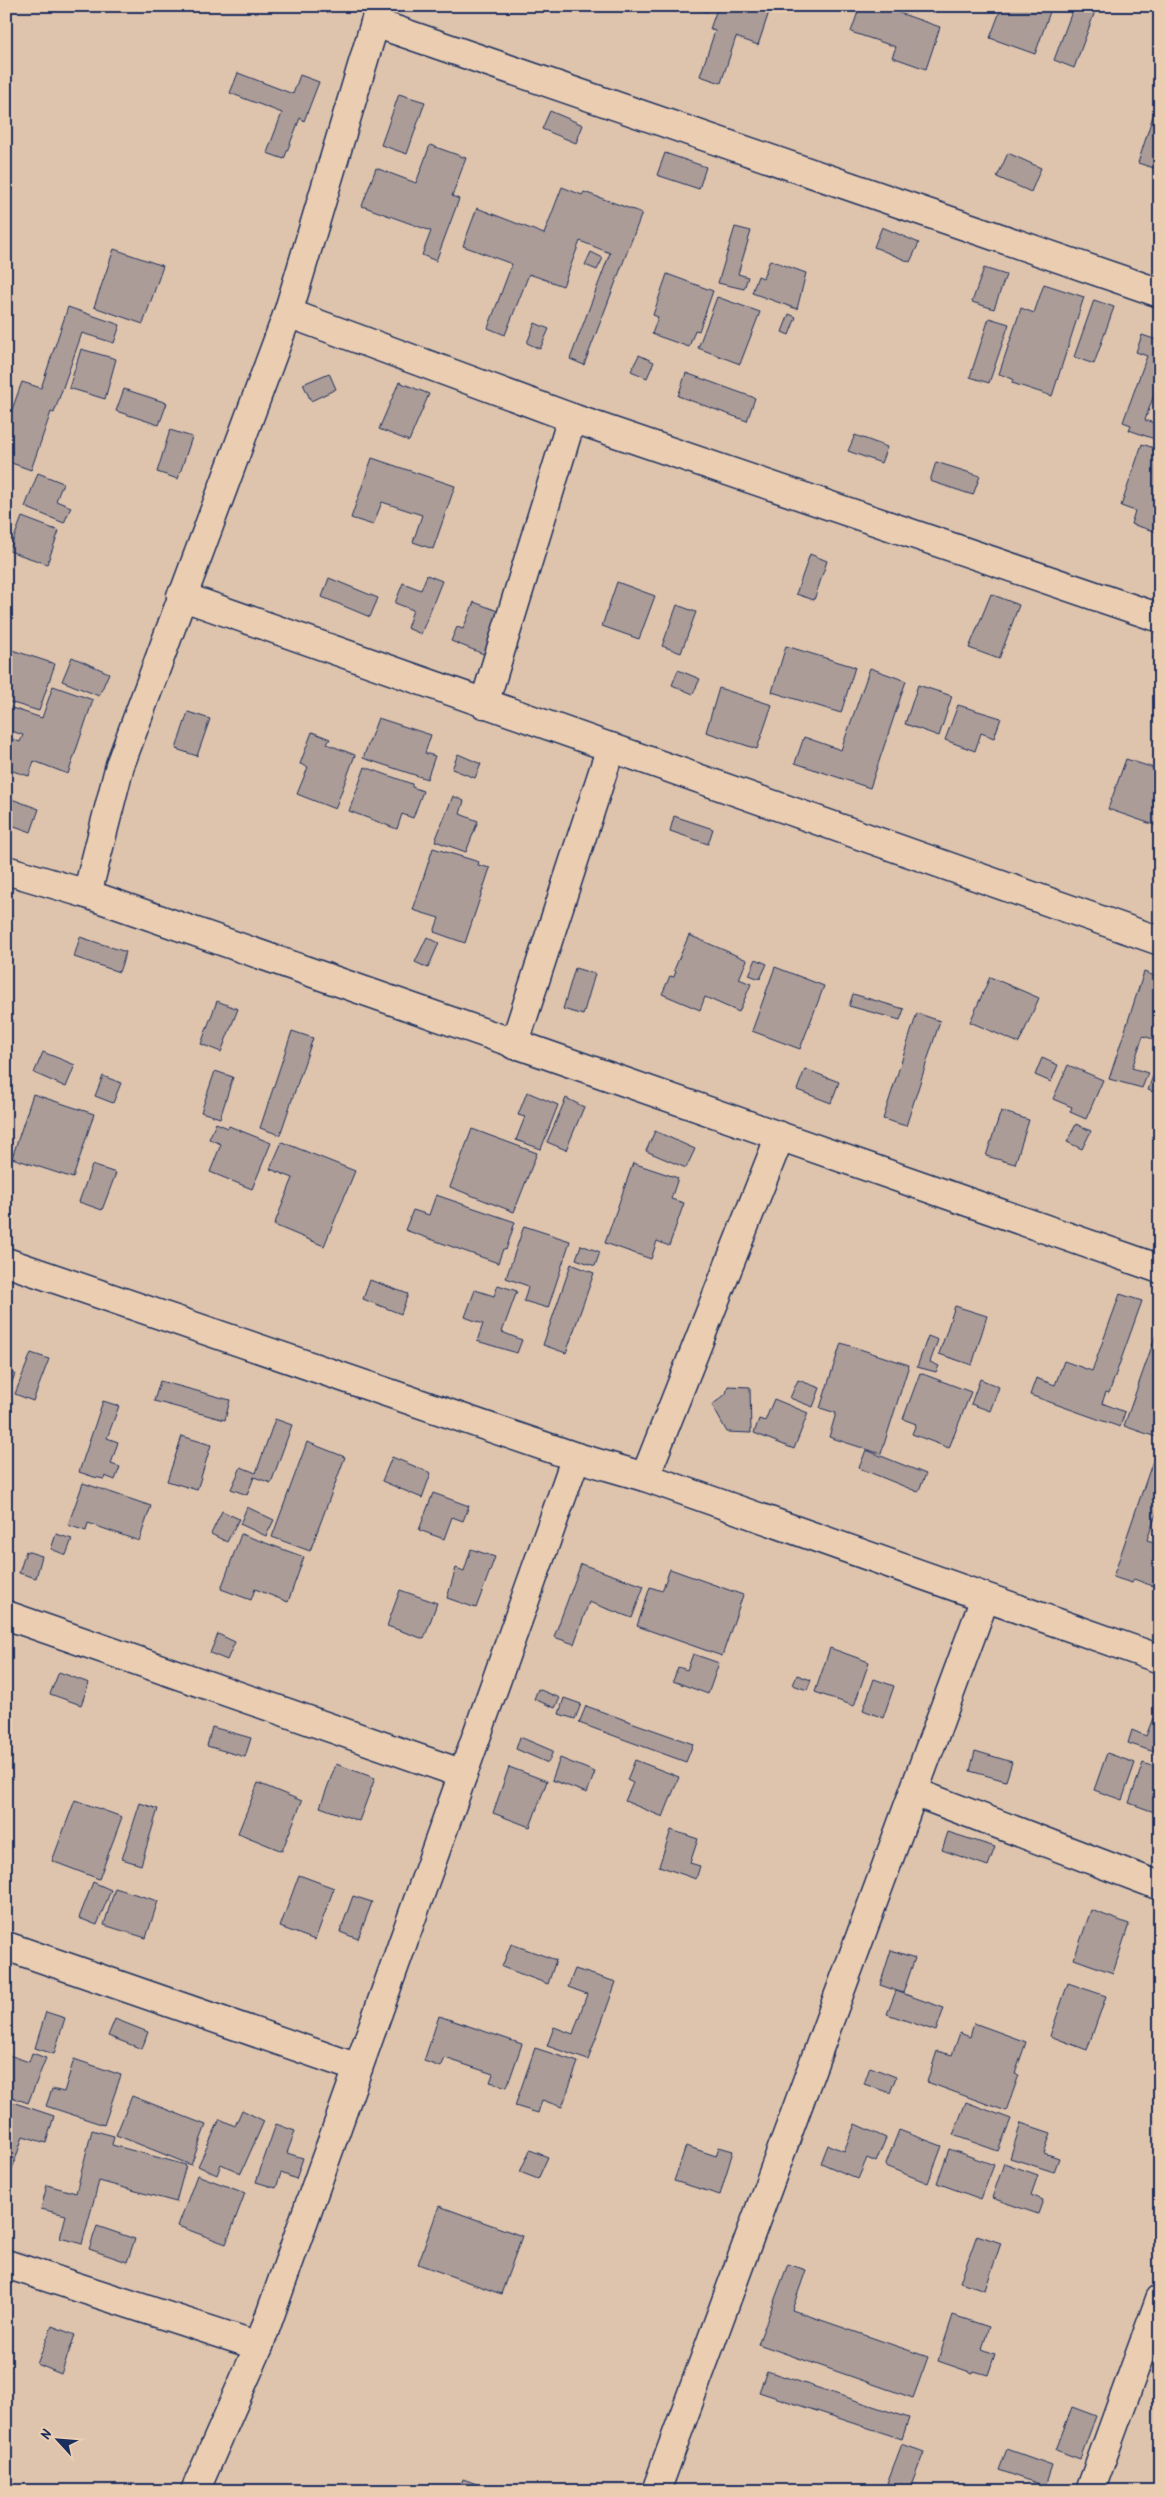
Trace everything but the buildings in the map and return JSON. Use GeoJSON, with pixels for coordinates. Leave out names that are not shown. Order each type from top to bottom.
{"type":"FeatureCollection","features":[{"type":"Feature","properties":{"kind":"street"},"geometry":{"type":"LineString","coordinates":[[87,894],[120,765],[181,596],[288,313],[377,15],[1160,293]]}},
{"type":"Feature","properties":{"kind":"street"},"geometry":{"type":"LineString","coordinates":[[288,313],[572,418],[1160,618]]}},
{"type":"Feature","properties":{"kind":"street"},"geometry":{"type":"LineString","coordinates":[[484,704],[572,418]]}},
{"type":"Feature","properties":{"kind":"street"},"geometry":{"type":"LineString","coordinates":[[181,596],[1160,941]]}},
{"type":"Feature","properties":{"kind":"street"},"geometry":{"type":"LineString","coordinates":[[514,1045],[611,747]]}},
{"type":"Feature","properties":{"kind":"street"},"geometry":{"type":"LineString","coordinates":[[6,870],[87,894],[514,1045],[1160,1269]]}},
{"type":"Feature","properties":{"kind":"street"},"geometry":{"type":"LineString","coordinates":[[645,1478],[780,1136]]}},
{"type":"Feature","properties":{"kind":"street"},"geometry":{"type":"LineString","coordinates":[[6,1262],[576,1457],[645,1478],[1160,1659]]}},
{"type":"Feature","properties":{"kind":"street"},"geometry":{"type":"LineString","coordinates":[[195,2491],[259,2346],[576,1457]]}},
{"type":"Feature","properties":{"kind":"street"},"geometry":{"type":"LineString","coordinates":[[656,2491],[984,1598]]}},
{"type":"Feature","properties":{"kind":"street"},"geometry":{"type":"LineString","coordinates":[[6,1615],[463,1774]]}},
{"type":"Feature","properties":{"kind":"street"},"geometry":{"type":"LineString","coordinates":[[914,1792],[1160,1886]]}},
{"type":"Feature","properties":{"kind":"street"},"geometry":{"type":"LineString","coordinates":[[6,1946],[358,2068]]}},
{"type":"Feature","properties":{"kind":"street"},"geometry":{"type":"LineString","coordinates":[[6,2264],[259,2346]]}},
{"type":"Feature","properties":{"kind":"street"},"geometry":{"type":"LineString","coordinates":[[1090,2491],[1160,2299]]}}]}
